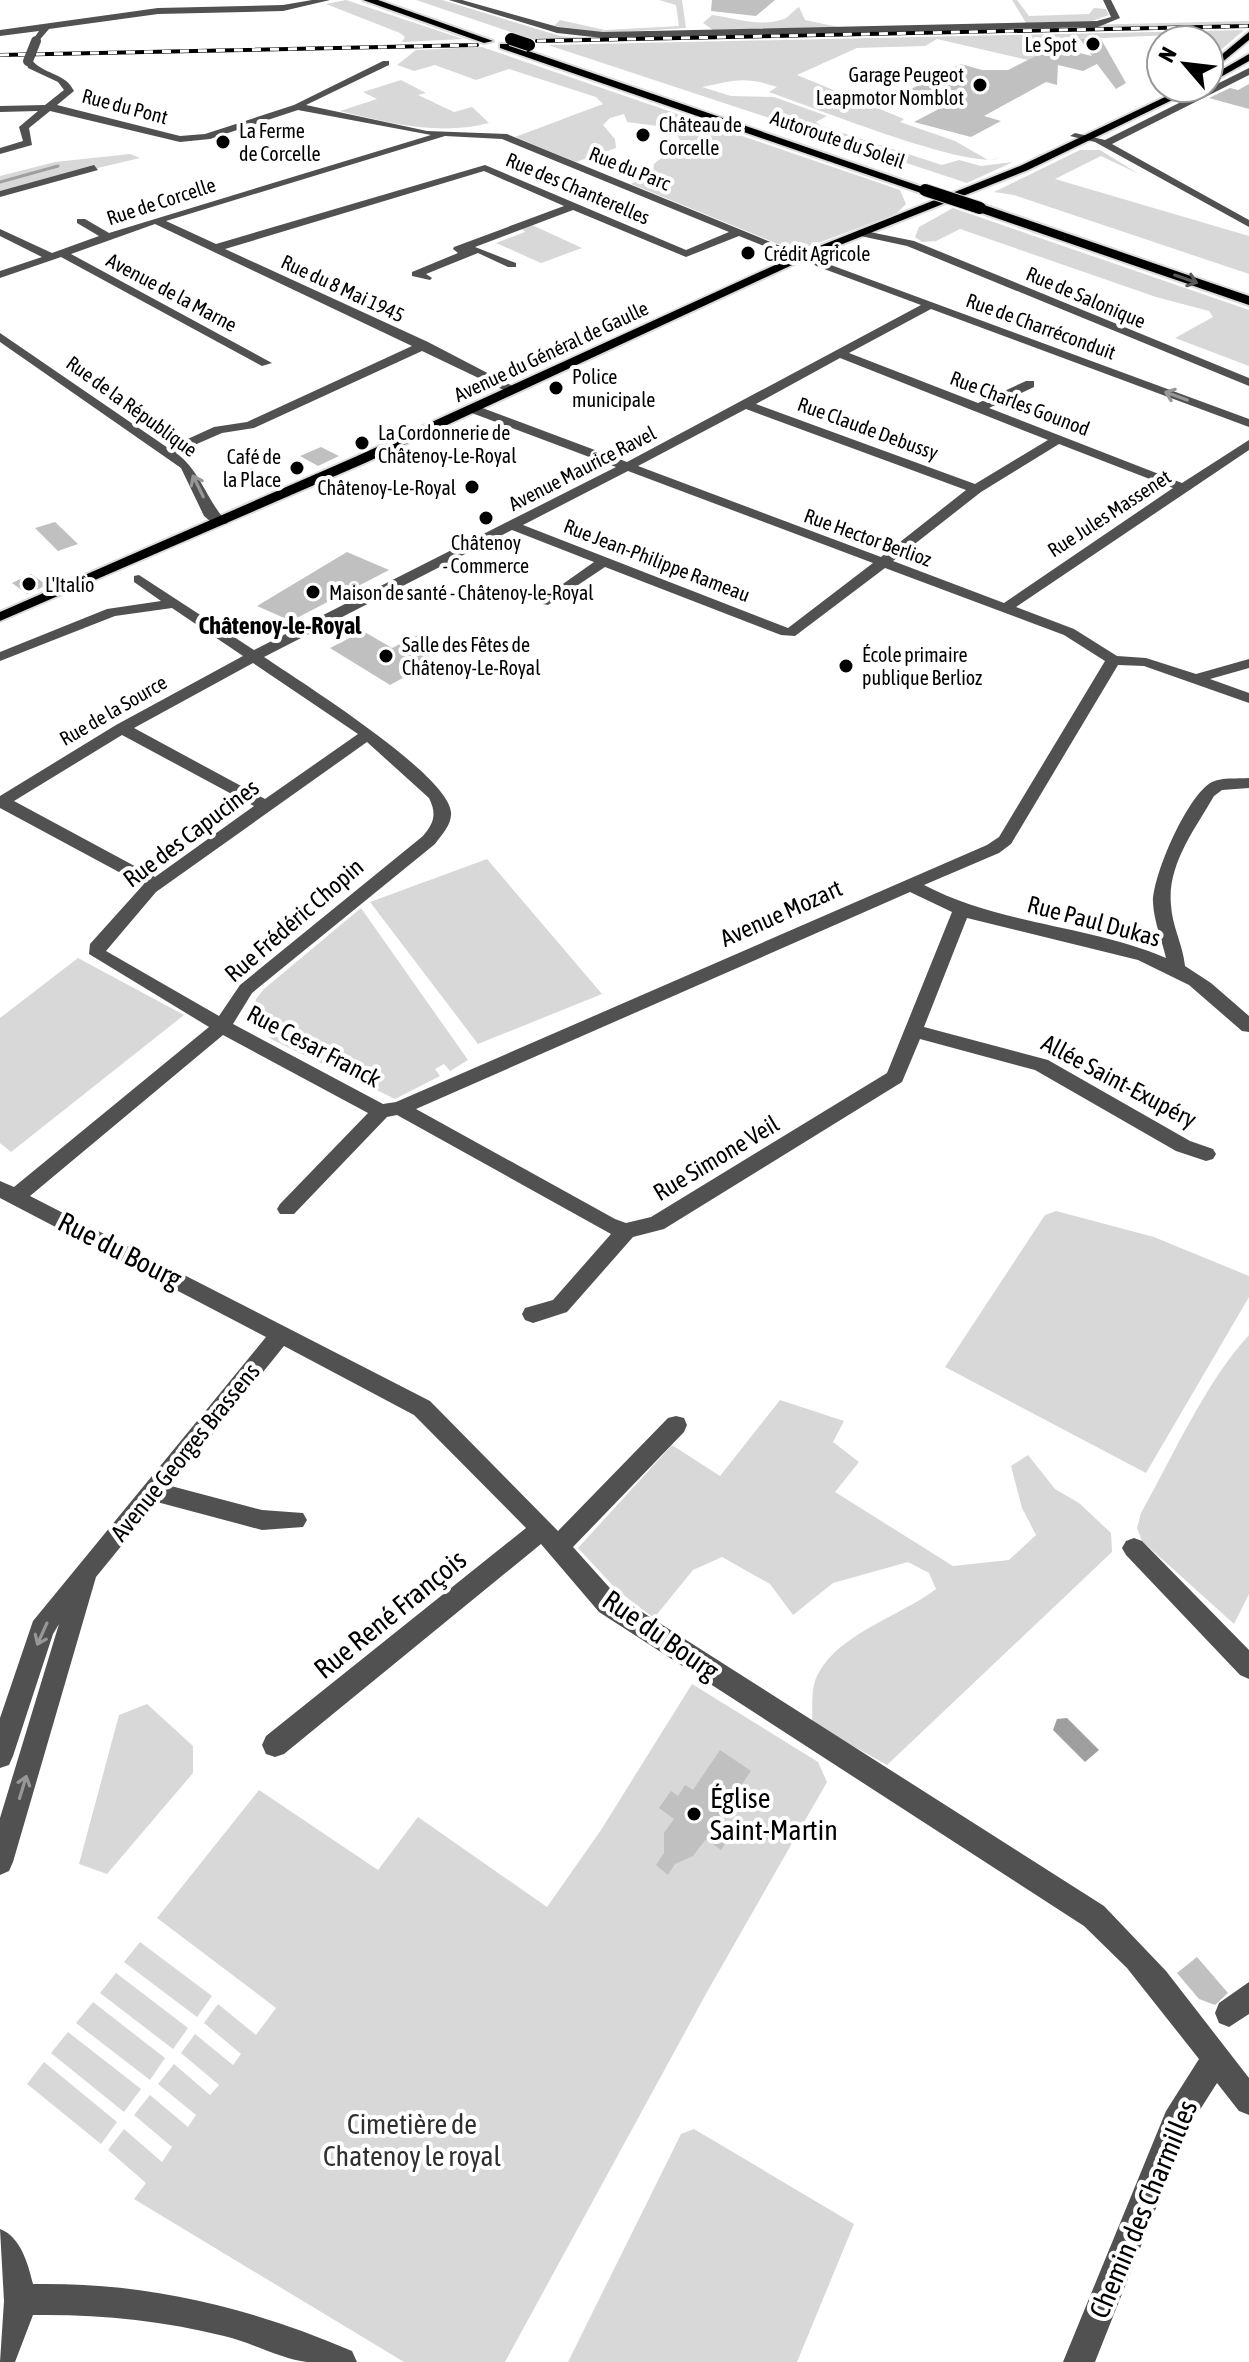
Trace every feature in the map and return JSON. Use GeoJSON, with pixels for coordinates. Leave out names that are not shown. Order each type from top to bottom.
{"type":"FeatureCollection","features":[{"type":"Feature","properties":{"kind":"highway","name":"Autoroute du Soleil"},"geometry":{"type":"LineString","coordinates":[[368,0],[488,41],[529,45],[1249,286]]}},
{"type":"Feature","properties":{"kind":"highway","name":"Autoroute du Soleil"},"geometry":{"type":"LineString","coordinates":[[396,0],[507,43],[1249,301]]}},
{"type":"Feature","properties":{"kind":"main road"},"geometry":{"type":"LineString","coordinates":[[1225,56],[1249,35]]}},
{"type":"Feature","properties":{"kind":"main road"},"geometry":{"type":"LineString","coordinates":[[1225,70],[1249,57]]}},
{"type":"Feature","properties":{"kind":"main road","name":"Avenue du Général de Gaulle"},"geometry":{"type":"LineString","coordinates":[[0,626],[121,567],[801,257],[1000,176],[1145,103]]}},
{"type":"Feature","properties":{"kind":"main road"},"geometry":{"type":"LineString","coordinates":[[1091,137],[1159,104]]}},
{"type":"Feature","properties":{"kind":"main road","name":"Avenue du Général de Gaulle"},"geometry":{"type":"LineString","coordinates":[[0,617],[89,577],[121,567]]}},
{"type":"Feature","properties":{"kind":"street"},"geometry":{"type":"LineString","coordinates":[[158,11],[186,0]]}},
{"type":"Feature","properties":{"kind":"street"},"geometry":{"type":"LineString","coordinates":[[0,33],[158,11],[277,9],[326,0]]}},
{"type":"Feature","properties":{"kind":"street"},"geometry":{"type":"LineString","coordinates":[[453,0],[557,30],[603,35],[1098,24],[1116,18],[1107,0]]}},
{"type":"Feature","properties":{"kind":"street","name":"Rue du Pont"},"geometry":{"type":"LineString","coordinates":[[46,27],[28,61],[29,66],[63,80],[68,87],[66,95],[51,107]]}},
{"type":"Feature","properties":{"kind":"street"},"geometry":{"type":"LineString","coordinates":[[297,107],[386,63]]}},
{"type":"Feature","properties":{"kind":"street"},"geometry":{"type":"LineString","coordinates":[[1104,144],[1247,73]]}},
{"type":"Feature","properties":{"kind":"street"},"geometry":{"type":"LineString","coordinates":[[0,109],[51,107]]}},
{"type":"Feature","properties":{"kind":"street"},"geometry":{"type":"LineString","coordinates":[[0,151],[33,146],[24,127],[51,107]]}},
{"type":"Feature","properties":{"kind":"street","name":"Rue du Pont"},"geometry":{"type":"LineString","coordinates":[[51,107],[180,139],[206,137],[297,107]]}},
{"type":"Feature","properties":{"kind":"street"},"geometry":{"type":"LineString","coordinates":[[297,107],[320,109],[426,136]]}},
{"type":"Feature","properties":{"kind":"street","name":"Rue du Parc"},"geometry":{"type":"LineString","coordinates":[[426,136],[481,132],[504,136],[801,257]]}},
{"type":"Feature","properties":{"kind":"street","name":"Rue de Corcelle"},"geometry":{"type":"LineString","coordinates":[[0,275],[156,220],[426,136]]}},
{"type":"Feature","properties":{"kind":"street"},"geometry":{"type":"LineString","coordinates":[[1074,139],[1091,137],[1249,224]]}},
{"type":"Feature","properties":{"kind":"street"},"geometry":{"type":"LineString","coordinates":[[1074,139],[1114,151]]}},
{"type":"Feature","properties":{"kind":"street"},"geometry":{"type":"LineString","coordinates":[[0,194],[94,168]]}},
{"type":"Feature","properties":{"kind":"street","name":"Rue des Chanterelles"},"geometry":{"type":"LineString","coordinates":[[216,248],[485,168],[686,254],[738,232]]}},
{"type":"Feature","properties":{"kind":"street"},"geometry":{"type":"LineString","coordinates":[[468,253],[458,249],[573,206]]}},
{"type":"Feature","properties":{"kind":"street","name":"Rue du 8 Mai 1945"},"geometry":{"type":"LineString","coordinates":[[156,220],[514,390]]}},
{"type":"Feature","properties":{"kind":"street"},"geometry":{"type":"LineString","coordinates":[[81,221],[108,237]]}},
{"type":"Feature","properties":{"kind":"street","name":"Rue de Salonique"},"geometry":{"type":"LineString","coordinates":[[892,221],[910,243]]}},
{"type":"Feature","properties":{"kind":"street","name":"Avenue de la Marne"},"geometry":{"type":"LineString","coordinates":[[0,232],[56,255],[266,363]]}},
{"type":"Feature","properties":{"kind":"street","name":"Rue de Salonique"},"geometry":{"type":"LineString","coordinates":[[860,233],[910,243],[1249,382]]}},
{"type":"Feature","properties":{"kind":"street"},"geometry":{"type":"LineString","coordinates":[[886,238],[900,233]]}},
{"type":"Feature","properties":{"kind":"street"},"geometry":{"type":"LineString","coordinates":[[426,278],[416,274],[478,249],[512,265]]}},
{"type":"Feature","properties":{"kind":"street","name":"Rue de Charréconduit"},"geometry":{"type":"LineString","coordinates":[[820,264],[1249,423]]}},
{"type":"Feature","properties":{"kind":"street","name":"Avenue Maurice Ravel"},"geometry":{"type":"LineString","coordinates":[[251,658],[514,526],[928,306]]}},
{"type":"Feature","properties":{"kind":"street","name":"Rue de la République"},"geometry":{"type":"LineString","coordinates":[[0,337],[169,452],[194,476],[211,516],[221,523]]}},
{"type":"Feature","properties":{"kind":"street"},"geometry":{"type":"LineString","coordinates":[[169,452],[219,430],[250,425],[424,345]]}},
{"type":"Feature","properties":{"kind":"street","name":"Rue Charles Gounod"},"geometry":{"type":"LineString","coordinates":[[840,354],[1184,488]]}},
{"type":"Feature","properties":{"kind":"street"},"geometry":{"type":"LineString","coordinates":[[978,408],[1030,384]]}},
{"type":"Feature","properties":{"kind":"street","name":"Rue Claude Debussy"},"geometry":{"type":"LineString","coordinates":[[746,405],[976,489]]}},
{"type":"Feature","properties":{"kind":"street","name":"Rue Hector Berlioz"},"geometry":{"type":"LineString","coordinates":[[473,409],[1069,632],[1113,660],[1146,662],[1249,698]]}},
{"type":"Feature","properties":{"kind":"street"},"geometry":{"type":"LineString","coordinates":[[882,564],[976,489],[1058,439]]}},
{"type":"Feature","properties":{"kind":"street","name":"Rue Jules Massenet"},"geometry":{"type":"LineString","coordinates":[[1006,608],[1184,488],[1243,453],[1249,444]]}},
{"type":"Feature","properties":{"kind":"street","name":"Rue Jean-Philippe Rameau"},"geometry":{"type":"LineString","coordinates":[[514,526],[786,632],[795,632],[882,564]]}},
{"type":"Feature","properties":{"kind":"street"},"geometry":{"type":"LineString","coordinates":[[548,601],[604,561]]}},
{"type":"Feature","properties":{"kind":"street"},"geometry":{"type":"LineString","coordinates":[[139,579],[229,634],[251,658],[368,734]]}},
{"type":"Feature","properties":{"kind":"street"},"geometry":{"type":"LineString","coordinates":[[0,657],[112,612],[174,603]]}},
{"type":"Feature","properties":{"kind":"street","name":"Rue de la Source"},"geometry":{"type":"LineString","coordinates":[[3,798],[122,728],[251,658]]}},
{"type":"Feature","properties":{"kind":"street","name":"Avenue Mozart"},"geometry":{"type":"LineString","coordinates":[[390,1109],[860,905],[977,858],[1005,840],[1079,723],[1113,660]]}},
{"type":"Feature","properties":{"kind":"street"},"geometry":{"type":"LineString","coordinates":[[1196,679],[1249,663]]}},
{"type":"Feature","properties":{"kind":"street"},"geometry":{"type":"LineString","coordinates":[[122,728],[266,806]]}},
{"type":"Feature","properties":{"kind":"street","name":"Rue des Capucines"},"geometry":{"type":"LineString","coordinates":[[222,1026],[98,954],[96,948],[155,884],[368,734]]}},
{"type":"Feature","properties":{"kind":"street","name":"Rue Frédéric Chopin"},"geometry":{"type":"LineString","coordinates":[[8,1193],[222,1026],[246,989],[410,856],[441,824],[443,810],[436,796],[368,734]]}},
{"type":"Feature","properties":{"kind":"street"},"geometry":{"type":"LineString","coordinates":[[1176,969],[1176,952],[1164,920],[1161,891],[1167,868],[1208,793],[1218,785],[1249,783]]}},
{"type":"Feature","properties":{"kind":"street"},"geometry":{"type":"LineString","coordinates":[[3,798],[155,884]]}},
{"type":"Feature","properties":{"kind":"street","name":"Rue Paul Dukas"},"geometry":{"type":"LineString","coordinates":[[912,886],[938,903],[961,911],[1095,943],[1176,969],[1249,1026]]}},
{"type":"Feature","properties":{"kind":"street","name":"Rue Simone Veil"},"geometry":{"type":"LineString","coordinates":[[626,1231],[657,1223],[886,1086],[895,1077],[915,1031],[961,911]]}},
{"type":"Feature","properties":{"kind":"street","name":"Rue Cesar Franck"},"geometry":{"type":"LineString","coordinates":[[222,1026],[390,1109]]}},
{"type":"Feature","properties":{"kind":"street","name":"Allée Saint-Exupéry"},"geometry":{"type":"LineString","coordinates":[[915,1031],[1041,1065],[1183,1146],[1206,1154]]}},
{"type":"Feature","properties":{"kind":"street"},"geometry":{"type":"LineString","coordinates":[[287,1209],[390,1109],[608,1225],[626,1231],[560,1306],[533,1314]]}},
{"type":"Feature","properties":{"kind":"street","name":"Rue du Bourg"},"geometry":{"type":"LineString","coordinates":[[8,1193],[422,1408],[550,1538],[608,1604],[1094,1916],[1119,1937],[1249,2101]]}},
{"type":"Feature","properties":{"kind":"street","name":"Avenue Georges Brassens"},"geometry":{"type":"LineString","coordinates":[[0,1756],[42,1629],[282,1333]]}},
{"type":"Feature","properties":{"kind":"street","name":"Rue René François"},"geometry":{"type":"LineString","coordinates":[[275,1745],[550,1538],[676,1425]]}},
{"type":"Feature","properties":{"kind":"street"},"geometry":{"type":"LineString","coordinates":[[153,1491],[262,1520],[295,1520]]}},
{"type":"Feature","properties":{"kind":"street"},"geometry":{"type":"LineString","coordinates":[[1134,1548],[1249,1667]]}},
{"type":"Feature","properties":{"kind":"street","name":"Avenue Georges Brassens"},"geometry":{"type":"LineString","coordinates":[[0,1862],[88,1571]]}},
{"type":"Feature","properties":{"kind":"street","name":"Chemin des Charmilles"},"geometry":{"type":"LineString","coordinates":[[1079,2362],[1176,2121],[1196,2086],[1216,2061]]}},
{"type":"Feature","properties":{"kind":"street"},"geometry":{"type":"LineString","coordinates":[[0,2244],[17,2273],[21,2300],[16,2326],[0,2358]]}},
{"type":"Feature","properties":{"kind":"street"},"geometry":{"type":"LineString","coordinates":[[21,2300],[73,2297],[130,2300],[194,2312],[268,2334],[341,2362]]}},
{"type":"Feature","properties":{"kind":"green space"},"geometry":{"type":"Polygon","coordinates":[[[346,0],[463,39],[402,42],[405,37],[400,33],[326,4],[346,0]]]}},
{"type":"Feature","properties":{"kind":"green space"},"geometry":{"type":"Polygon","coordinates":[[[416,0],[442,0],[572,37],[1249,21],[1249,25],[1145,24],[1145,27],[534,40],[416,0]]]}},
{"type":"Feature","properties":{"kind":"green space"},"geometry":{"type":"Polygon","coordinates":[[[659,0],[682,0],[686,28],[605,33],[554,26],[560,20],[605,30],[679,26],[676,5],[659,0]]]}},
{"type":"Feature","properties":{"kind":"green space"},"geometry":{"type":"Polygon","coordinates":[[[1012,0],[1017,0],[1029,16],[1089,14],[1094,8],[1106,9],[1109,15],[1092,21],[1026,23],[1012,0]]]}},
{"type":"Feature","properties":{"kind":"green space"},"geometry":{"type":"Polygon","coordinates":[[[799,7],[805,20],[838,27],[713,30],[703,23],[712,15],[756,22],[775,21],[786,18],[799,7]]]}},
{"type":"Feature","properties":{"kind":"green space"},"geometry":{"type":"Polygon","coordinates":[[[1225,30],[1244,30],[1225,46],[1225,30]]]}},
{"type":"Feature","properties":{"kind":"green space"},"geometry":{"type":"Polygon","coordinates":[[[1145,32],[1145,36],[1080,39],[1070,47],[1057,45],[1028,60],[937,39],[925,46],[857,48],[797,75],[904,119],[900,122],[955,141],[986,159],[957,155],[888,135],[769,92],[777,87],[756,81],[740,80],[702,87],[731,96],[774,97],[827,116],[816,122],[821,126],[942,165],[959,160],[981,166],[1013,162],[967,183],[548,45],[1145,32]]]}},
{"type":"Feature","properties":{"kind":"green space"},"geometry":{"type":"Polygon","coordinates":[[[482,47],[900,190],[906,204],[896,214],[810,246],[778,244],[631,184],[653,173],[654,164],[665,155],[691,148],[681,142],[673,128],[627,122],[624,114],[610,118],[603,125],[615,139],[616,148],[576,162],[515,137],[603,104],[596,97],[509,69],[476,80],[435,65],[414,71],[397,65],[416,50],[482,47]]]}},
{"type":"Feature","properties":{"kind":"green space"},"geometry":{"type":"Polygon","coordinates":[[[401,80],[426,93],[418,95],[454,112],[472,107],[489,123],[433,128],[340,111],[377,99],[363,92],[401,80]]]}},
{"type":"Feature","properties":{"kind":"green space"},"geometry":{"type":"Polygon","coordinates":[[[1080,150],[1100,150],[1139,174],[1101,156],[1055,179],[1249,236],[1249,274],[1014,195],[994,192],[1080,150]]]}},
{"type":"Feature","properties":{"kind":"green space"},"geometry":{"type":"Polygon","coordinates":[[[130,154],[140,158],[0,191],[0,176],[55,162],[130,154]]]}},
{"type":"Feature","properties":{"kind":"green space"},"geometry":{"type":"Polygon","coordinates":[[[953,208],[1249,310],[1249,366],[1175,338],[1213,317],[1209,311],[1156,297],[960,229],[936,241],[922,242],[915,237],[919,227],[953,208]]]}},
{"type":"Feature","properties":{"kind":"green space"},"geometry":{"type":"Polygon","coordinates":[[[532,225],[582,248],[541,263],[496,243],[525,232],[522,229],[532,225]]]}},
{"type":"Feature","properties":{"kind":"green space"},"geometry":{"type":"Polygon","coordinates":[[[487,859],[602,994],[478,1044],[370,902],[487,859]]]}},
{"type":"Feature","properties":{"kind":"green space"},"geometry":{"type":"Polygon","coordinates":[[[361,908],[468,1060],[450,1071],[444,1064],[435,1069],[440,1076],[395,1099],[271,1039],[252,1018],[256,999],[264,989],[361,908]]]}},
{"type":"Feature","properties":{"kind":"green space"},"geometry":{"type":"Polygon","coordinates":[[[78,958],[184,1015],[11,1152],[0,1143],[0,1018],[78,958]]]}},
{"type":"Feature","properties":{"kind":"green space"},"geometry":{"type":"Polygon","coordinates":[[[1056,1211],[1154,1237],[1249,1276],[1249,1297],[1146,1473],[945,1367],[1045,1215],[1056,1211]]]}},
{"type":"Feature","properties":{"kind":"green space"},"geometry":{"type":"Polygon","coordinates":[[[1249,1335],[1249,1594],[1234,1624],[1142,1541],[1137,1528],[1141,1513],[1190,1421],[1218,1375],[1249,1335]]]}},
{"type":"Feature","properties":{"kind":"green space"},"geometry":{"type":"Polygon","coordinates":[[[780,1400],[844,1421],[833,1442],[859,1462],[835,1492],[953,1566],[1009,1560],[1036,1535],[1022,1508],[1011,1466],[1028,1455],[1055,1489],[1079,1503],[1111,1533],[1112,1552],[887,1765],[812,1723],[814,1685],[821,1668],[849,1641],[936,1589],[929,1573],[908,1562],[833,1583],[793,1615],[770,1584],[722,1557],[693,1570],[654,1618],[617,1590],[578,1548],[672,1445],[720,1476],[780,1400]]]}},
{"type":"Feature","properties":{"kind":"green space","name":"Cimetière de Chatenoy le royal"},"geometry":{"type":"Polygon","coordinates":[[[692,1684],[818,1762],[827,1782],[707,1992],[505,2362],[404,2362],[134,2199],[146,2183],[108,2150],[124,2129],[162,2162],[172,2147],[134,2115],[150,2095],[188,2127],[196,2115],[158,2084],[174,2064],[210,2095],[219,2085],[181,2053],[195,2034],[233,2065],[241,2054],[204,2023],[218,2004],[256,2035],[276,2008],[157,1918],[259,1790],[378,1870],[418,1817],[547,1907],[601,1830],[692,1684]]]}},
{"type":"Feature","properties":{"kind":"green space"},"geometry":{"type":"Polygon","coordinates":[[[147,1704],[193,1746],[193,1773],[107,1874],[79,1864],[119,1715],[147,1704]]]}},
{"type":"Feature","properties":{"kind":"green space"},"geometry":{"type":"Polygon","coordinates":[[[140,1942],[212,1996],[197,2017],[124,1962],[140,1942]]]}},
{"type":"Feature","properties":{"kind":"green space"},"geometry":{"type":"Polygon","coordinates":[[[116,1973],[188,2028],[173,2049],[100,1993],[116,1973]]]}},
{"type":"Feature","properties":{"kind":"green space"},"geometry":{"type":"Polygon","coordinates":[[[93,2002],[165,2058],[150,2080],[76,2023],[93,2002]]]}},
{"type":"Feature","properties":{"kind":"green space"},"geometry":{"type":"Polygon","coordinates":[[[68,2032],[141,2089],[124,2112],[51,2053],[68,2032]]]}},
{"type":"Feature","properties":{"kind":"green space"},"geometry":{"type":"Polygon","coordinates":[[[44,2062],[117,2122],[101,2144],[27,2084],[44,2062]]]}},
{"type":"Feature","properties":{"kind":"green space"},"geometry":{"type":"Polygon","coordinates":[[[694,2129],[854,2224],[797,2362],[568,2362],[681,2134],[694,2129]]]}},
{"type":"Feature","properties":{"kind":"shaded area"},"geometry":{"type":"Polygon","coordinates":[[[1067,1718],[1099,1750],[1085,1762],[1053,1730],[1057,1719],[1067,1718]]]}},
{"type":"Feature","properties":{"kind":"building"},"geometry":{"type":"Polygon","coordinates":[[[712,0],[775,0],[756,16],[711,11],[712,0]]]}},
{"type":"Feature","properties":{"kind":"building"},"geometry":{"type":"Polygon","coordinates":[[[1080,39],[1101,39],[1126,83],[1116,89],[1097,64],[1083,71],[1058,65],[1057,85],[1046,82],[984,116],[1001,121],[971,137],[914,122],[952,102],[909,90],[961,64],[982,70],[1008,70],[1059,44],[1059,48],[1092,56],[1080,39]]]}},
{"type":"Feature","properties":{"kind":"building"},"geometry":{"type":"Polygon","coordinates":[[[1249,84],[1249,109],[1225,102],[1225,90],[1238,90],[1249,84]]]}},
{"type":"Feature","properties":{"kind":"building"},"geometry":{"type":"Polygon","coordinates":[[[321,447],[339,456],[318,466],[300,456],[321,447]]]}},
{"type":"Feature","properties":{"kind":"building"},"geometry":{"type":"Polygon","coordinates":[[[55,522],[78,544],[58,551],[35,528],[55,522]]]}},
{"type":"Feature","properties":{"kind":"building","name":"Maison de santé - Châtenoy-le-Royal"},"geometry":{"type":"Polygon","coordinates":[[[347,552],[389,570],[291,621],[257,606],[347,552]]]}},
{"type":"Feature","properties":{"kind":"building","name":"L'Italio"},"geometry":{"type":"Polygon","coordinates":[[[31,574],[47,585],[27,594],[12,583],[31,574]]]}},
{"type":"Feature","properties":{"kind":"building","name":"Salle des Fêtes de Châtenoy-Le-Royal"},"geometry":{"type":"Polygon","coordinates":[[[363,631],[392,648],[420,634],[444,648],[416,663],[423,667],[390,685],[330,648],[363,631]]]}},
{"type":"Feature","properties":{"kind":"building","name":"Église Saint-Martin"},"geometry":{"type":"Polygon","coordinates":[[[720,1750],[751,1771],[717,1820],[734,1831],[721,1850],[706,1839],[693,1856],[675,1864],[668,1875],[656,1865],[664,1853],[664,1833],[674,1819],[659,1808],[671,1791],[678,1796],[685,1785],[693,1790],[720,1750]]]}},
{"type":"Feature","properties":{"kind":"building"},"geometry":{"type":"Polygon","coordinates":[[[1197,1957],[1228,1993],[1215,2005],[1199,1999],[1177,1973],[1197,1957]]]}},
{"type":"Feature","properties":{"kind":"waterway"},"geometry":{"type":"LineString","coordinates":[[0,182],[58,166]]}},
{"type":"Feature","properties":{"kind":"railway"},"geometry":{"type":"LineString","coordinates":[[537,41],[1249,26]]}},
{"type":"Feature","properties":{"kind":"railway"},"geometry":{"type":"LineString","coordinates":[[0,55],[477,45]]}},
{"type":"Feature","properties":{"kind":"place","name":"Le Spot"},"geometry":{"type":"Point","coordinates":[1093,44]}},
{"type":"Feature","properties":{"kind":"place","name":"Garage Peugeot Leapmotor Nomblot"},"geometry":{"type":"Point","coordinates":[980,85]}},
{"type":"Feature","properties":{"kind":"place","name":"Château de Corcelle"},"geometry":{"type":"Point","coordinates":[643,135]}},
{"type":"Feature","properties":{"kind":"place","name":"La Ferme de Corcelle"},"geometry":{"type":"Point","coordinates":[223,142]}},
{"type":"Feature","properties":{"kind":"place","name":"Crédit Agricole"},"geometry":{"type":"Point","coordinates":[748,253]}},
{"type":"Feature","properties":{"kind":"place","name":"Police municipale"},"geometry":{"type":"Point","coordinates":[556,388]}},
{"type":"Feature","properties":{"kind":"place","name":"La Cordonnerie de Châtenoy-Le-Royal"},"geometry":{"type":"Point","coordinates":[362,443]}},
{"type":"Feature","properties":{"kind":"place","name":"Café de la Place"},"geometry":{"type":"Point","coordinates":[297,468]}},
{"type":"Feature","properties":{"kind":"place","name":"Châtenoy-Le-Royal"},"geometry":{"type":"Point","coordinates":[472,487]}},
{"type":"Feature","properties":{"kind":"place","name":"Châtenoy - Commerce"},"geometry":{"type":"Point","coordinates":[486,518]}},
{"type":"Feature","properties":{"kind":"place","name":"L'Italio"},"geometry":{"type":"Point","coordinates":[29,584]}},
{"type":"Feature","properties":{"kind":"place","name":"Maison de santé - Châtenoy-le-Royal"},"geometry":{"type":"Point","coordinates":[313,592]}},
{"type":"Feature","properties":{"kind":"place","name":"Salle des Fêtes de Châtenoy-Le-Royal"},"geometry":{"type":"Point","coordinates":[386,656]}},
{"type":"Feature","properties":{"kind":"place","name":"École primaire publique Berlioz"},"geometry":{"type":"Point","coordinates":[846,666]}},
{"type":"Feature","properties":{"kind":"place","name":"Église Saint-Martin"},"geometry":{"type":"Point","coordinates":[694,1814]}},
{"type":"Feature","properties":{"kind":"district","name":"Châtenoy-le-Royal"},"geometry":{"type":"Point","coordinates":[280,625]}}]}
